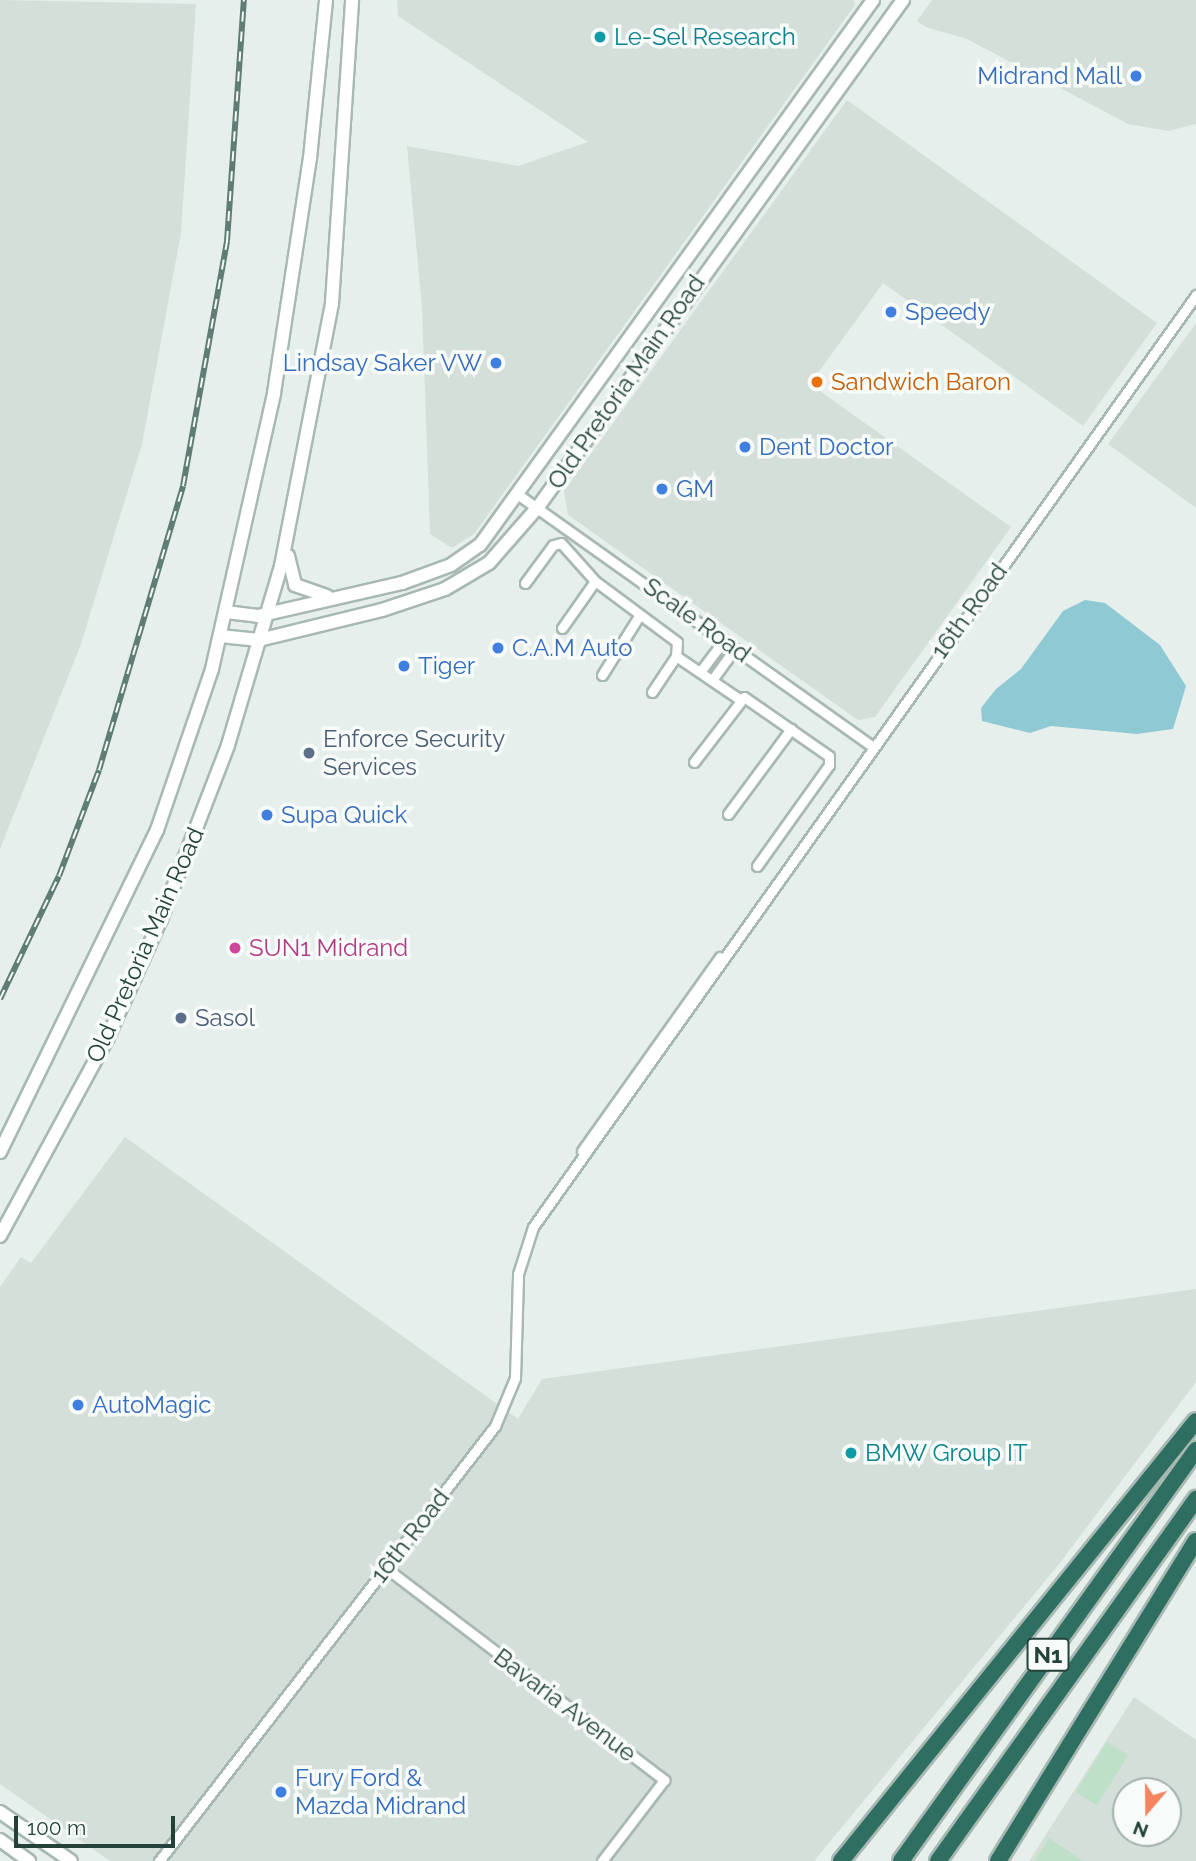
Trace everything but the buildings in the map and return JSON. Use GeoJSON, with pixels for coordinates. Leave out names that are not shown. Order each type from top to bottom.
{"type":"FeatureCollection","features":[{"type":"Feature","properties":{"kind":"highway"},"geometry":{"type":"LineString","coordinates":[[841,1861],[1196,1421]]}},
{"type":"Feature","properties":{"kind":"highway","name":"N1"},"geometry":{"type":"LineString","coordinates":[[901,1861],[1196,1450]]}},
{"type":"Feature","properties":{"kind":"highway","name":"N1"},"geometry":{"type":"LineString","coordinates":[[938,1861],[1196,1499]]}},
{"type":"Feature","properties":{"kind":"highway"},"geometry":{"type":"LineString","coordinates":[[998,1861],[1196,1541]]}},
{"type":"Feature","properties":{"kind":"main road","name":"Old Pretoria Main Road"},"geometry":{"type":"LineString","coordinates":[[0,1152],[66,1028],[157,830],[192,737],[226,612],[283,343],[326,0]]}},
{"type":"Feature","properties":{"kind":"main road","name":"Old Pretoria Main Road"},"geometry":{"type":"LineString","coordinates":[[0,1236],[107,1039],[161,919],[218,775],[267,614],[293,518],[332,303],[352,0]]}},
{"type":"Feature","properties":{"kind":"main road","name":"Old Pretoria Main Road"},"geometry":{"type":"LineString","coordinates":[[220,636],[259,640],[445,589],[489,563],[538,507],[903,0]]}},
{"type":"Feature","properties":{"kind":"main road","name":"Old Pretoria Main Road"},"geometry":{"type":"LineString","coordinates":[[226,612],[267,614],[348,596],[457,562],[489,536],[869,3]]}},
{"type":"Feature","properties":{"kind":"main road"},"geometry":{"type":"LineString","coordinates":[[293,518],[288,566],[295,585],[313,595],[348,596]]}},
{"type":"Feature","properties":{"kind":"main road"},"geometry":{"type":"LineString","coordinates":[[0,1812],[71,1861]]}},
{"type":"Feature","properties":{"kind":"main road"},"geometry":{"type":"LineString","coordinates":[[0,1840],[29,1861]]}},
{"type":"Feature","properties":{"kind":"street","name":"16th Road"},"geometry":{"type":"LineString","coordinates":[[159,1861],[386,1568],[510,1398],[519,1359],[522,1255],[533,1227],[570,1174],[612,1103],[745,927],[1196,295]]}},
{"type":"Feature","properties":{"kind":"street","name":"Scale Road"},"geometry":{"type":"LineString","coordinates":[[520,496],[872,746]]}},
{"type":"Feature","properties":{"kind":"street"},"geometry":{"type":"LineString","coordinates":[[525,583],[556,542],[584,562],[596,581],[677,642],[676,656],[652,692]]}},
{"type":"Feature","properties":{"kind":"street"},"geometry":{"type":"LineString","coordinates":[[562,628],[596,581]]}},
{"type":"Feature","properties":{"kind":"street"},"geometry":{"type":"LineString","coordinates":[[602,675],[639,616]]}},
{"type":"Feature","properties":{"kind":"street"},"geometry":{"type":"LineString","coordinates":[[700,672],[723,640]]}},
{"type":"Feature","properties":{"kind":"street"},"geometry":{"type":"LineString","coordinates":[[712,680],[735,648]]}},
{"type":"Feature","properties":{"kind":"street"},"geometry":{"type":"LineString","coordinates":[[676,656],[739,699],[751,698],[831,761],[757,866]]}},
{"type":"Feature","properties":{"kind":"street"},"geometry":{"type":"LineString","coordinates":[[694,762],[739,699]]}},
{"type":"Feature","properties":{"kind":"street"},"geometry":{"type":"LineString","coordinates":[[728,814],[792,729]]}},
{"type":"Feature","properties":{"kind":"street","name":"Bavaria Avenue"},"geometry":{"type":"LineString","coordinates":[[386,1568],[664,1780],[601,1861]]}},
{"type":"Feature","properties":{"kind":"shaded area"},"geometry":{"type":"Polygon","coordinates":[[[0,0],[196,4],[181,233],[142,444],[81,644],[0,849],[0,0]]]}},
{"type":"Feature","properties":{"kind":"shaded area"},"geometry":{"type":"Polygon","coordinates":[[[397,0],[854,0],[855,5],[474,534],[452,548],[430,534],[422,308],[407,146],[518,166],[588,142],[398,16],[397,0]]]}},
{"type":"Feature","properties":{"kind":"shaded area"},"geometry":{"type":"Polygon","coordinates":[[[932,0],[1196,0],[1196,124],[1168,131],[1128,124],[967,39],[926,27],[917,21],[932,0]]]}},
{"type":"Feature","properties":{"kind":"shaded area"},"geometry":{"type":"Polygon","coordinates":[[[847,100],[1157,323],[1083,426],[883,283],[810,384],[1011,527],[875,717],[858,720],[568,515],[564,491],[847,100]]]}},
{"type":"Feature","properties":{"kind":"shaded area"},"geometry":{"type":"Polygon","coordinates":[[[1196,323],[1196,508],[1108,444],[1196,323]]]}},
{"type":"Feature","properties":{"kind":"shaded area"},"geometry":{"type":"Polygon","coordinates":[[[125,1137],[518,1419],[542,1379],[1196,1289],[1196,1382],[1059,1564],[814,1861],[110,1861],[0,1784],[0,1287],[21,1257],[31,1263],[125,1137]]]}},
{"type":"Feature","properties":{"kind":"shaded area"},"geometry":{"type":"Polygon","coordinates":[[[1134,1697],[1196,1740],[1196,1861],[1029,1861],[1134,1697]]]}},
{"type":"Feature","properties":{"kind":"green space"},"geometry":{"type":"Polygon","coordinates":[[[1107,1742],[1128,1755],[1112,1777],[1097,1805],[1076,1792],[1107,1742]]]}},
{"type":"Feature","properties":{"kind":"green space"},"geometry":{"type":"Polygon","coordinates":[[[1049,1838],[1083,1861],[1034,1861],[1049,1838]]]}},
{"type":"Feature","properties":{"kind":"water"},"geometry":{"type":"Polygon","coordinates":[[[1085,600],[1105,603],[1160,645],[1186,686],[1173,729],[1137,734],[1051,726],[1030,733],[982,721],[981,708],[996,689],[1021,669],[1063,611],[1085,600]]]}},
{"type":"Feature","properties":{"kind":"railway"},"geometry":{"type":"LineString","coordinates":[[0,999],[59,876],[99,770],[183,486],[227,241],[244,0]]}},
{"type":"Feature","properties":{"kind":"place","name":"Le-Sel Research"},"geometry":{"type":"Point","coordinates":[600,37]}},
{"type":"Feature","properties":{"kind":"place","name":"Midrand Mall"},"geometry":{"type":"Point","coordinates":[1136,76]}},
{"type":"Feature","properties":{"kind":"place","name":"Speedy"},"geometry":{"type":"Point","coordinates":[891,312]}},
{"type":"Feature","properties":{"kind":"place","name":"Lindsay Saker VW"},"geometry":{"type":"Point","coordinates":[496,363]}},
{"type":"Feature","properties":{"kind":"place","name":"Sandwich Baron"},"geometry":{"type":"Point","coordinates":[817,382]}},
{"type":"Feature","properties":{"kind":"place","name":"Dent Doctor"},"geometry":{"type":"Point","coordinates":[745,447]}},
{"type":"Feature","properties":{"kind":"place","name":"GM"},"geometry":{"type":"Point","coordinates":[662,489]}},
{"type":"Feature","properties":{"kind":"place","name":"C.A.M Auto"},"geometry":{"type":"Point","coordinates":[498,648]}},
{"type":"Feature","properties":{"kind":"place","name":"Tiger"},"geometry":{"type":"Point","coordinates":[404,666]}},
{"type":"Feature","properties":{"kind":"place","name":"Enforce Security Services"},"geometry":{"type":"Point","coordinates":[309,753]}},
{"type":"Feature","properties":{"kind":"place","name":"Supa Quick"},"geometry":{"type":"Point","coordinates":[267,815]}},
{"type":"Feature","properties":{"kind":"place","name":"SUN1 Midrand"},"geometry":{"type":"Point","coordinates":[235,948]}},
{"type":"Feature","properties":{"kind":"place","name":"Sasol"},"geometry":{"type":"Point","coordinates":[181,1018]}},
{"type":"Feature","properties":{"kind":"place","name":"AutoMagic"},"geometry":{"type":"Point","coordinates":[78,1405]}},
{"type":"Feature","properties":{"kind":"place","name":"BMW Group IT"},"geometry":{"type":"Point","coordinates":[851,1453]}},
{"type":"Feature","properties":{"kind":"place","name":"Fury Ford & Mazda Midrand"},"geometry":{"type":"Point","coordinates":[281,1792]}}]}
